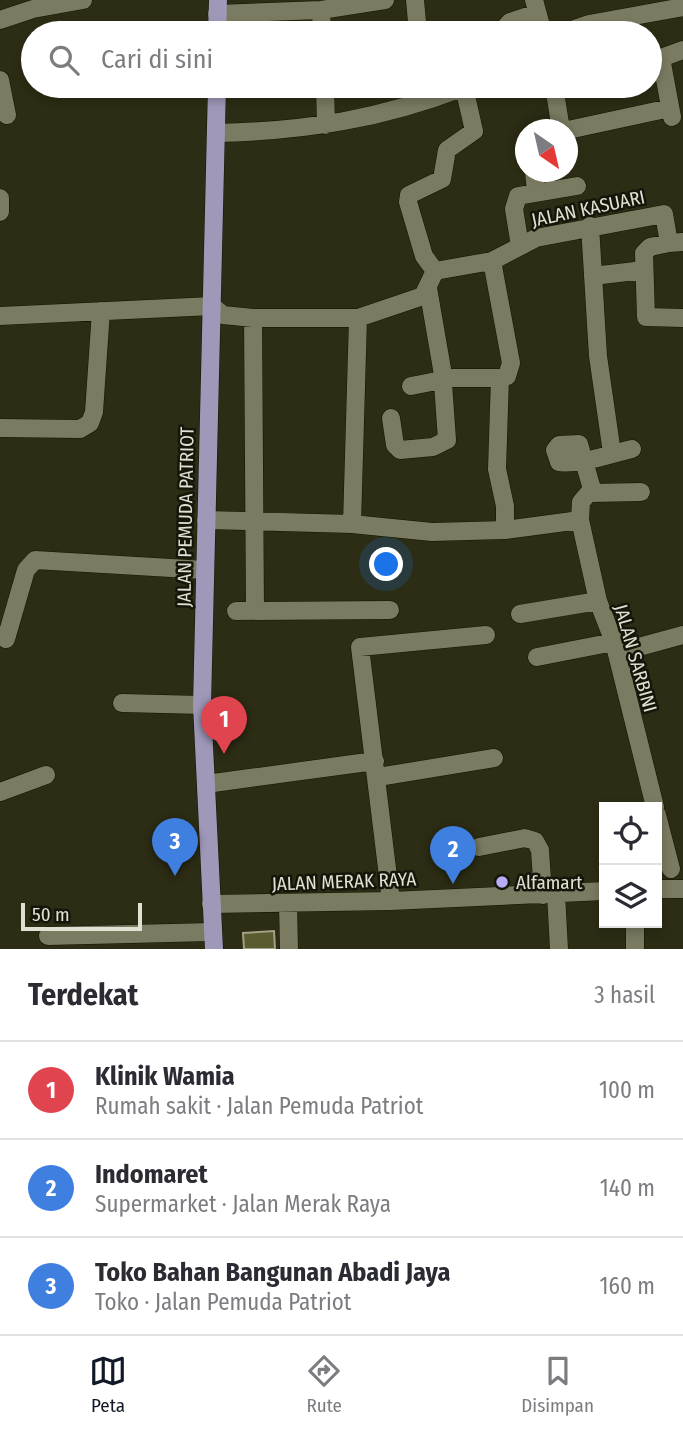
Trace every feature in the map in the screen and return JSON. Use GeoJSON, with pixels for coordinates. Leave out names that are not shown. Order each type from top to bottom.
{"type":"FeatureCollection","features":[{"type":"Feature","properties":{"kind":"main road","name":"JALAN PEMUDA PATRIOT"},"geometry":{"type":"LineString","coordinates":[[213,940],[202,705],[217,98]]}},
{"type":"Feature","properties":{"kind":"street"},"geometry":{"type":"LineString","coordinates":[[0,20],[33,9],[83,0]]}},
{"type":"Feature","properties":{"kind":"street"},"geometry":{"type":"LineString","coordinates":[[218,7],[321,10],[385,0]]}},
{"type":"Feature","properties":{"kind":"street"},"geometry":{"type":"LineString","coordinates":[[415,0],[417,21]]}},
{"type":"Feature","properties":{"kind":"street"},"geometry":{"type":"LineString","coordinates":[[512,21],[536,6]]}},
{"type":"Feature","properties":{"kind":"street"},"geometry":{"type":"LineString","coordinates":[[607,21],[683,8]]}},
{"type":"Feature","properties":{"kind":"street"},"geometry":{"type":"LineString","coordinates":[[321,10],[321,21]]}},
{"type":"Feature","properties":{"kind":"street"},"geometry":{"type":"LineString","coordinates":[[662,58],[683,50]]}},
{"type":"Feature","properties":{"kind":"street"},"geometry":{"type":"LineString","coordinates":[[578,128],[671,114],[662,64]]}},
{"type":"Feature","properties":{"kind":"street"},"geometry":{"type":"LineString","coordinates":[[0,80],[7,115]]}},
{"type":"Feature","properties":{"kind":"street"},"geometry":{"type":"LineString","coordinates":[[326,98],[327,125]]}},
{"type":"Feature","properties":{"kind":"street"},"geometry":{"type":"LineString","coordinates":[[217,133],[327,125],[400,111],[418,98]]}},
{"type":"Feature","properties":{"kind":"street"},"geometry":{"type":"LineString","coordinates":[[0,316],[212,306],[223,316],[358,318],[423,296],[435,271],[424,256],[408,202],[409,195],[442,179],[447,150],[474,131],[466,98]]}},
{"type":"Feature","properties":{"kind":"street"},"geometry":{"type":"LineString","coordinates":[[556,98],[559,119]]}},
{"type":"Feature","properties":{"kind":"street"},"geometry":{"type":"LineString","coordinates":[[535,182],[536,191]]}},
{"type":"Feature","properties":{"kind":"street"},"geometry":{"type":"LineString","coordinates":[[520,246],[514,202],[518,197],[536,191],[577,186]]}},
{"type":"Feature","properties":{"kind":"street"},"geometry":{"type":"LineString","coordinates":[[0,198],[0,212]]}},
{"type":"Feature","properties":{"kind":"street","name":"JALAN KASUARI"},"geometry":{"type":"LineString","coordinates":[[435,271],[492,261],[536,238],[664,214],[676,242]]}},
{"type":"Feature","properties":{"kind":"street"},"geometry":{"type":"LineString","coordinates":[[590,226],[602,397],[612,453]]}},
{"type":"Feature","properties":{"kind":"street"},"geometry":{"type":"LineString","coordinates":[[676,242],[646,250],[646,317],[683,318]]}},
{"type":"Feature","properties":{"kind":"street"},"geometry":{"type":"LineString","coordinates":[[411,386],[443,380],[507,376],[510,363],[492,261]]}},
{"type":"Feature","properties":{"kind":"street"},"geometry":{"type":"LineString","coordinates":[[593,276],[644,270]]}},
{"type":"Feature","properties":{"kind":"street"},"geometry":{"type":"LineString","coordinates":[[391,418],[395,445],[400,450],[442,444],[447,440],[443,380],[428,288]]}},
{"type":"Feature","properties":{"kind":"street"},"geometry":{"type":"LineString","coordinates":[[0,428],[80,429],[90,423],[94,412],[101,311]]}},
{"type":"Feature","properties":{"kind":"street"},"geometry":{"type":"LineString","coordinates":[[253,318],[255,610]]}},
{"type":"Feature","properties":{"kind":"street"},"geometry":{"type":"LineString","coordinates":[[352,524],[358,318]]}},
{"type":"Feature","properties":{"kind":"street"},"geometry":{"type":"LineString","coordinates":[[500,378],[497,469],[505,506],[505,530]]}},
{"type":"Feature","properties":{"kind":"street"},"geometry":{"type":"LineString","coordinates":[[591,493],[585,459],[632,449]]}},
{"type":"Feature","properties":{"kind":"street"},"geometry":{"type":"LineString","coordinates":[[206,520],[352,524],[432,532],[505,530],[580,520],[581,502],[591,493],[641,492]]}},
{"type":"Feature","properties":{"kind":"street","name":"JALAN SARBINI"},"geometry":{"type":"LineString","coordinates":[[580,520],[598,601],[615,648],[654,802]]}},
{"type":"Feature","properties":{"kind":"street"},"geometry":{"type":"LineString","coordinates":[[6,639],[26,570],[35,560],[205,570]]}},
{"type":"Feature","properties":{"kind":"street"},"geometry":{"type":"LineString","coordinates":[[520,614],[598,601]]}},
{"type":"Feature","properties":{"kind":"street"},"geometry":{"type":"LineString","coordinates":[[236,611],[390,610]]}},
{"type":"Feature","properties":{"kind":"street"},"geometry":{"type":"LineString","coordinates":[[391,901],[377,769],[360,648],[486,635]]}},
{"type":"Feature","properties":{"kind":"street"},"geometry":{"type":"LineString","coordinates":[[537,657],[615,648],[683,635]]}},
{"type":"Feature","properties":{"kind":"street"},"geometry":{"type":"LineString","coordinates":[[122,703],[202,705]]}},
{"type":"Feature","properties":{"kind":"street"},"geometry":{"type":"LineString","coordinates":[[206,783],[495,758]]}},
{"type":"Feature","properties":{"kind":"street"},"geometry":{"type":"LineString","coordinates":[[0,792],[46,775]]}},
{"type":"Feature","properties":{"kind":"street"},"geometry":{"type":"LineString","coordinates":[[662,837],[670,871]]}},
{"type":"Feature","properties":{"kind":"street"},"geometry":{"type":"LineString","coordinates":[[479,847],[524,838],[535,841],[540,850],[559,949]]}},
{"type":"Feature","properties":{"kind":"street"},"geometry":{"type":"LineString","coordinates":[[662,889],[683,889]]}},
{"type":"Feature","properties":{"kind":"street","name":"JALAN MERAK RAYA"},"geometry":{"type":"LineString","coordinates":[[211,904],[391,901],[599,891]]}},
{"type":"Feature","properties":{"kind":"street"},"geometry":{"type":"LineString","coordinates":[[288,904],[289,949]]}},
{"type":"Feature","properties":{"kind":"street"},"geometry":{"type":"LineString","coordinates":[[635,928],[635,949]]}},
{"type":"Feature","properties":{"kind":"street"},"geometry":{"type":"LineString","coordinates":[[48,936],[213,940]]}},
{"type":"Feature","properties":{"kind":"building"},"geometry":{"type":"Polygon","coordinates":[[[274,931],[275,949],[244,949],[243,933],[274,931]]]}},
{"type":"Feature","properties":{"kind":"place","name":"Klinik Wamia"},"geometry":{"type":"Point","coordinates":[224,754]}},
{"type":"Feature","properties":{"kind":"place","name":"Toko Bahan Bangunan Abadi Jaya"},"geometry":{"type":"Point","coordinates":[175,876]}},
{"type":"Feature","properties":{"kind":"place","name":"Alfamart"},"geometry":{"type":"Point","coordinates":[502,882]}},
{"type":"Feature","properties":{"kind":"place","name":"Indomaret"},"geometry":{"type":"Point","coordinates":[453,884]}}]}
